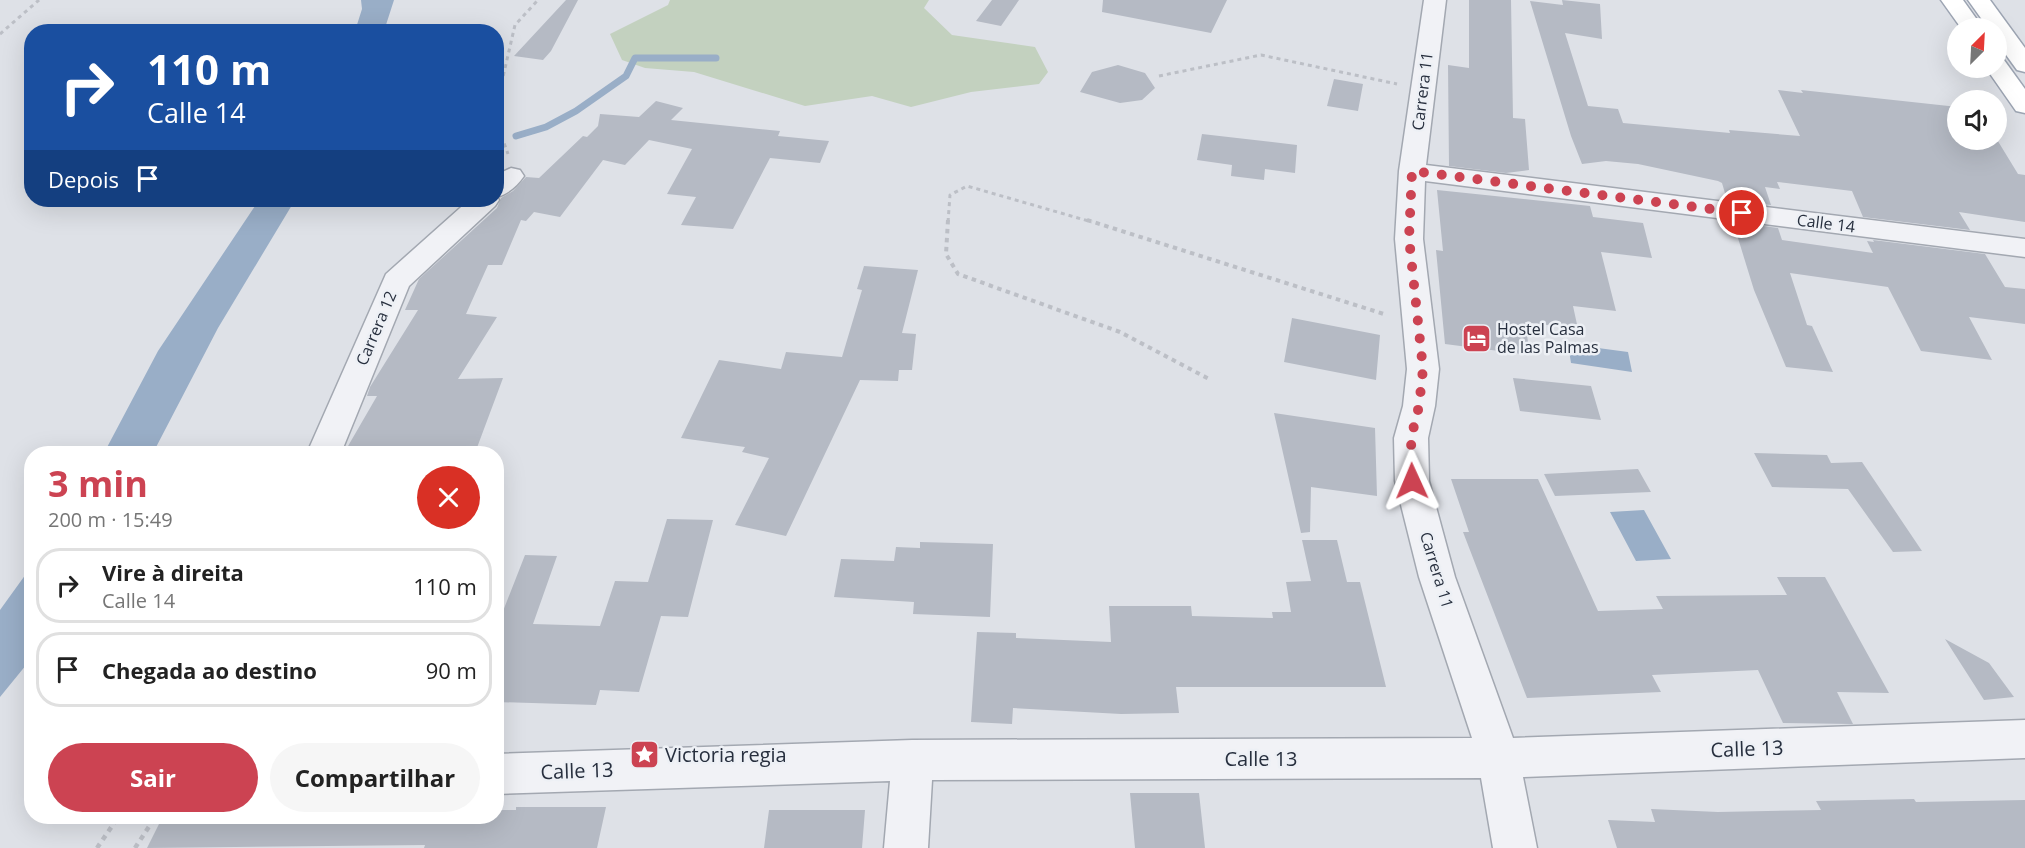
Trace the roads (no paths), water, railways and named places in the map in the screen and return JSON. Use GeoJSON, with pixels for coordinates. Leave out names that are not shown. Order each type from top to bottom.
{"type":"FeatureCollection","features":[{"type":"Feature","properties":{"kind":"main road"},"geometry":{"type":"LineString","coordinates":[[1952,0],[1965,18]]}},
{"type":"Feature","properties":{"kind":"main road"},"geometry":{"type":"LineString","coordinates":[[1979,0],[2025,66]]}},
{"type":"Feature","properties":{"kind":"main road"},"geometry":{"type":"LineString","coordinates":[[2005,78],[2025,106]]}},
{"type":"Feature","properties":{"kind":"street","name":"Carrera 11"},"geometry":{"type":"LineString","coordinates":[[1435,0],[1412,171],[1409,238],[1423,369],[1419,406],[1411,438],[1412,481],[1437,577],[1499,758],[1515,848]]}},
{"type":"Feature","properties":{"kind":"street","name":"Calle 14"},"geometry":{"type":"LineString","coordinates":[[1412,171],[2025,248]]}},
{"type":"Feature","properties":{"kind":"street","name":"Carrera 12"},"geometry":{"type":"LineString","coordinates":[[327,446],[396,281],[477,207]]}},
{"type":"Feature","properties":{"kind":"street","name":"Calle 13"},"geometry":{"type":"LineString","coordinates":[[504,774],[912,760],[1499,758],[2025,739]]}},
{"type":"Feature","properties":{"kind":"street"},"geometry":{"type":"LineString","coordinates":[[906,848],[912,760]]}},
{"type":"Feature","properties":{"kind":"water"},"geometry":{"type":"Polygon","coordinates":[[[361,0],[394,0],[386,24],[357,24],[362,9],[361,0]]]}},
{"type":"Feature","properties":{"kind":"water"},"geometry":{"type":"Polygon","coordinates":[[[254,207],[291,207],[218,328],[157,446],[108,446],[158,351],[254,207]]]}},
{"type":"Feature","properties":{"kind":"water"},"geometry":{"type":"Polygon","coordinates":[[[1568,344],[1628,352],[1632,372],[1571,363],[1568,344]]]}},
{"type":"Feature","properties":{"kind":"water"},"geometry":{"type":"Polygon","coordinates":[[[1644,510],[1671,559],[1636,561],[1610,512],[1644,510]]]}},
{"type":"Feature","properties":{"kind":"water"},"geometry":{"type":"Polygon","coordinates":[[[24,577],[24,668],[0,697],[0,610],[24,577]]]}},
{"type":"Feature","properties":{"kind":"waterway"},"geometry":{"type":"LineString","coordinates":[[516,136],[546,127],[576,111],[626,76],[635,58],[716,58]]}},
{"type":"Feature","properties":{"kind":"place","name":"Hostel Casa de las Palmas"},"geometry":{"type":"Point","coordinates":[1476,338]}},
{"type":"Feature","properties":{"kind":"place","name":"Victoria regia"},"geometry":{"type":"Point","coordinates":[644,755]}}]}
